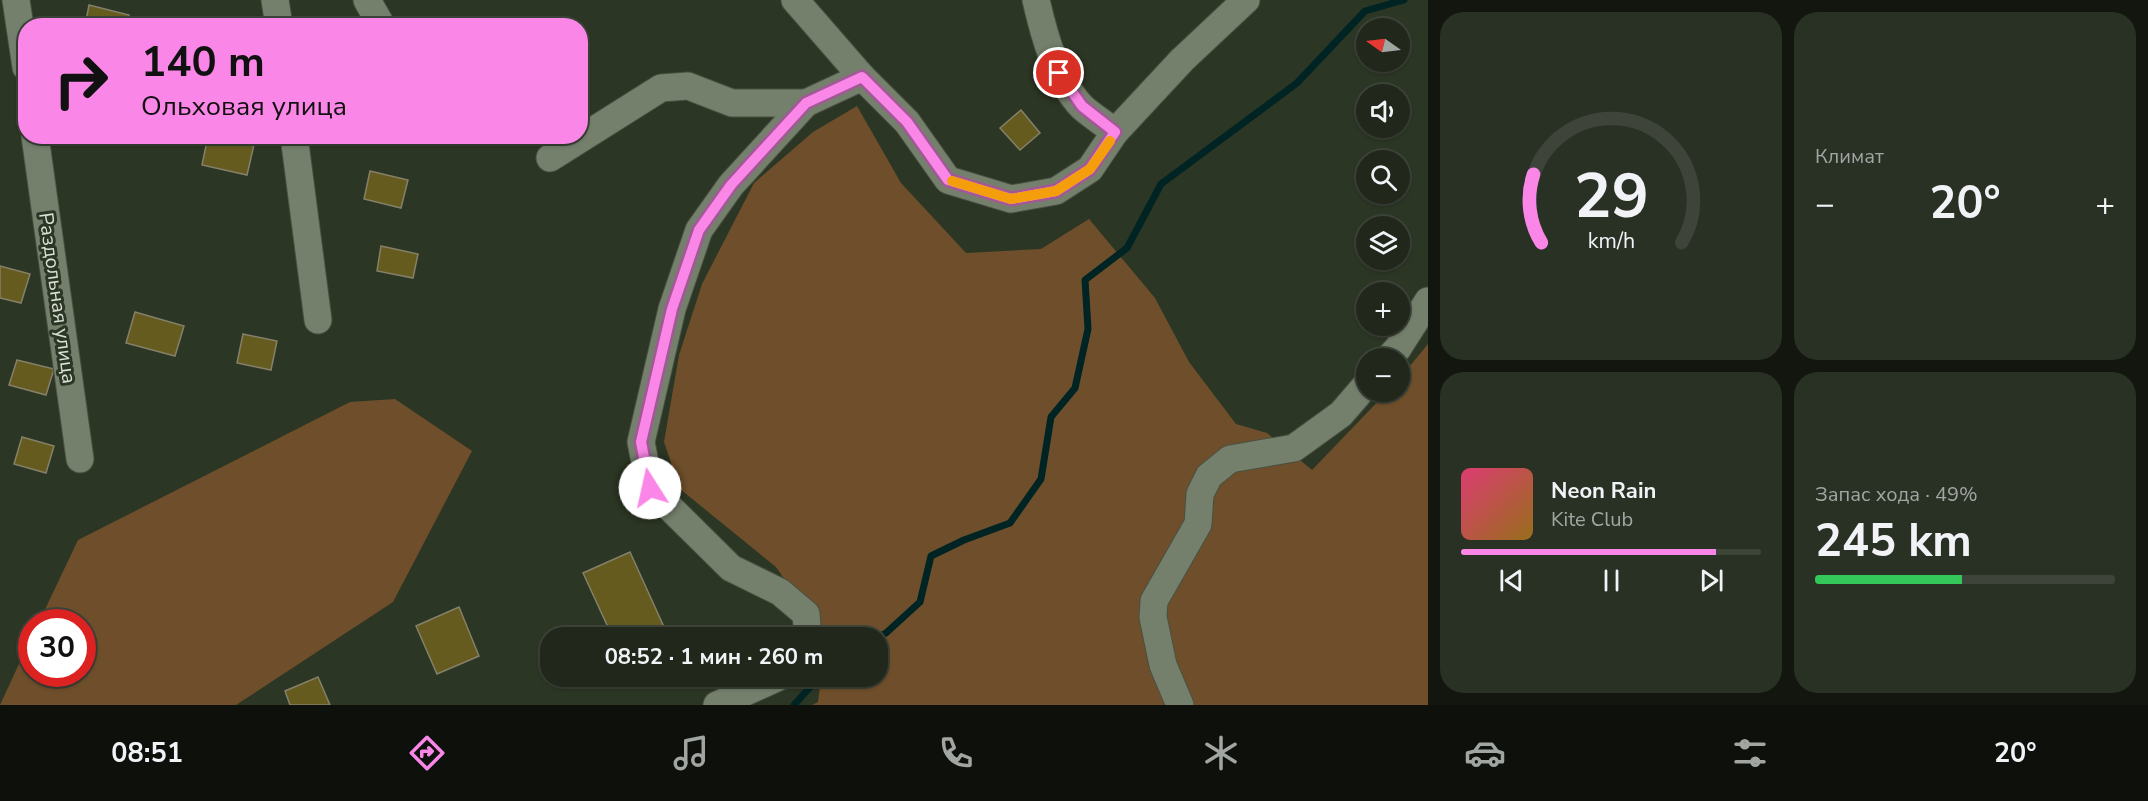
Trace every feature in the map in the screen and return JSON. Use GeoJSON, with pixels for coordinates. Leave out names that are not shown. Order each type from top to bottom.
{"type":"FeatureCollection","features":[{"type":"Feature","properties":{"kind":"street"},"geometry":{"type":"LineString","coordinates":[[16,0],[19,18]]}},
{"type":"Feature","properties":{"kind":"street"},"geometry":{"type":"LineString","coordinates":[[275,0],[278,18]]}},
{"type":"Feature","properties":{"kind":"street"},"geometry":{"type":"LineString","coordinates":[[367,0],[377,18]]}},
{"type":"Feature","properties":{"kind":"street"},"geometry":{"type":"LineString","coordinates":[[795,0],[862,77],[907,122],[948,180],[1011,199],[1056,191],[1090,169],[1115,132],[1182,60],[1246,0]]}},
{"type":"Feature","properties":{"kind":"street"},"geometry":{"type":"LineString","coordinates":[[1036,0],[1059,73],[1082,106],[1115,132]]}},
{"type":"Feature","properties":{"kind":"street"},"geometry":{"type":"LineString","coordinates":[[807,627],[806,614],[780,592],[731,568],[650,488],[641,442],[672,309],[699,230],[731,185],[806,103],[862,77]]}},
{"type":"Feature","properties":{"kind":"street"},"geometry":{"type":"LineString","coordinates":[[588,134],[661,88],[688,86],[732,103],[806,103]]}},
{"type":"Feature","properties":{"kind":"street","name":"Раздольная улица"},"geometry":{"type":"LineString","coordinates":[[36,144],[80,459]]}},
{"type":"Feature","properties":{"kind":"street"},"geometry":{"type":"LineString","coordinates":[[295,144],[318,320]]}},
{"type":"Feature","properties":{"kind":"street"},"geometry":{"type":"LineString","coordinates":[[550,158],[572,144]]}},
{"type":"Feature","properties":{"kind":"street"},"geometry":{"type":"LineString","coordinates":[[1398,348],[1428,301]]}},
{"type":"Feature","properties":{"kind":"street"},"geometry":{"type":"LineString","coordinates":[[1180,705],[1163,666],[1153,618],[1154,601],[1198,524],[1200,494],[1209,476],[1230,459],[1294,448],[1341,414],[1356,397]]}},
{"type":"Feature","properties":{"kind":"street"},"geometry":{"type":"LineString","coordinates":[[717,705],[757,687]]}},
{"type":"Feature","properties":{"kind":"shaded area"},"geometry":{"type":"Polygon","coordinates":[[[857,106],[901,183],[966,253],[1041,249],[1089,219],[1155,298],[1189,362],[1236,424],[1267,433],[1312,470],[1377,402],[1410,402],[1410,366],[1428,344],[1428,705],[812,705],[818,702],[820,687],[888,687],[888,627],[817,627],[776,567],[680,489],[664,442],[679,355],[702,284],[754,183],[813,132],[857,106]]]}},
{"type":"Feature","properties":{"kind":"shaded area"},"geometry":{"type":"Polygon","coordinates":[[[395,399],[472,451],[393,602],[236,705],[0,705],[18,666],[18,687],[96,687],[96,609],[45,609],[78,540],[350,402],[395,399]]]}},
{"type":"Feature","properties":{"kind":"building"},"geometry":{"type":"Polygon","coordinates":[[[89,5],[129,15],[128,18],[87,18],[89,5]]]}},
{"type":"Feature","properties":{"kind":"building"},"geometry":{"type":"Polygon","coordinates":[[[1021,110],[1040,133],[1020,150],[1000,128],[1021,110]]]}},
{"type":"Feature","properties":{"kind":"building"},"geometry":{"type":"Polygon","coordinates":[[[206,144],[254,144],[247,175],[202,165],[206,144]]]}},
{"type":"Feature","properties":{"kind":"building"},"geometry":{"type":"Polygon","coordinates":[[[370,171],[408,180],[401,208],[364,199],[370,171]]]}},
{"type":"Feature","properties":{"kind":"building"},"geometry":{"type":"Polygon","coordinates":[[[381,246],[418,254],[413,278],[377,271],[381,246]]]}},
{"type":"Feature","properties":{"kind":"building"},"geometry":{"type":"Polygon","coordinates":[[[0,266],[30,274],[21,303],[0,298],[0,266]]]}},
{"type":"Feature","properties":{"kind":"building"},"geometry":{"type":"Polygon","coordinates":[[[135,312],[184,326],[175,356],[126,343],[135,312]]]}},
{"type":"Feature","properties":{"kind":"building"},"geometry":{"type":"Polygon","coordinates":[[[243,334],[277,341],[271,370],[237,363],[243,334]]]}},
{"type":"Feature","properties":{"kind":"building"},"geometry":{"type":"Polygon","coordinates":[[[17,360],[54,369],[46,395],[9,385],[17,360]]]}},
{"type":"Feature","properties":{"kind":"building"},"geometry":{"type":"Polygon","coordinates":[[[22,437],[54,446],[46,473],[14,464],[22,437]]]}},
{"type":"Feature","properties":{"kind":"building"},"geometry":{"type":"Polygon","coordinates":[[[630,552],[664,627],[608,627],[583,573],[630,552]]]}},
{"type":"Feature","properties":{"kind":"building"},"geometry":{"type":"Polygon","coordinates":[[[459,607],[479,656],[437,674],[416,626],[459,607]]]}},
{"type":"Feature","properties":{"kind":"building"},"geometry":{"type":"Polygon","coordinates":[[[318,677],[330,705],[290,705],[285,691],[318,677]]]}},
{"type":"Feature","properties":{"kind":"waterway"},"geometry":{"type":"LineString","coordinates":[[888,631],[920,602],[931,556],[964,540],[1010,523],[1041,479],[1051,417],[1075,388],[1088,329],[1085,280],[1127,248],[1161,184],[1297,83],[1365,11],[1404,0]]}},
{"type":"Feature","properties":{"kind":"waterway"},"geometry":{"type":"LineString","coordinates":[[794,705],[810,687]]}},
{"type":"Feature","properties":{"kind":"slow traffic"},"geometry":{"type":"LineString","coordinates":[[952,181],[1011,199],[1056,191],[1090,169],[1110,141]]}},
{"type":"Feature","properties":{"kind":"route"},"geometry":{"type":"LineString","coordinates":[[650,488],[641,442],[672,309],[699,230],[731,185],[806,103],[862,77],[907,122],[948,180],[1011,199],[1056,191],[1090,169],[1115,132],[1082,106],[1059,73]]}}]}
